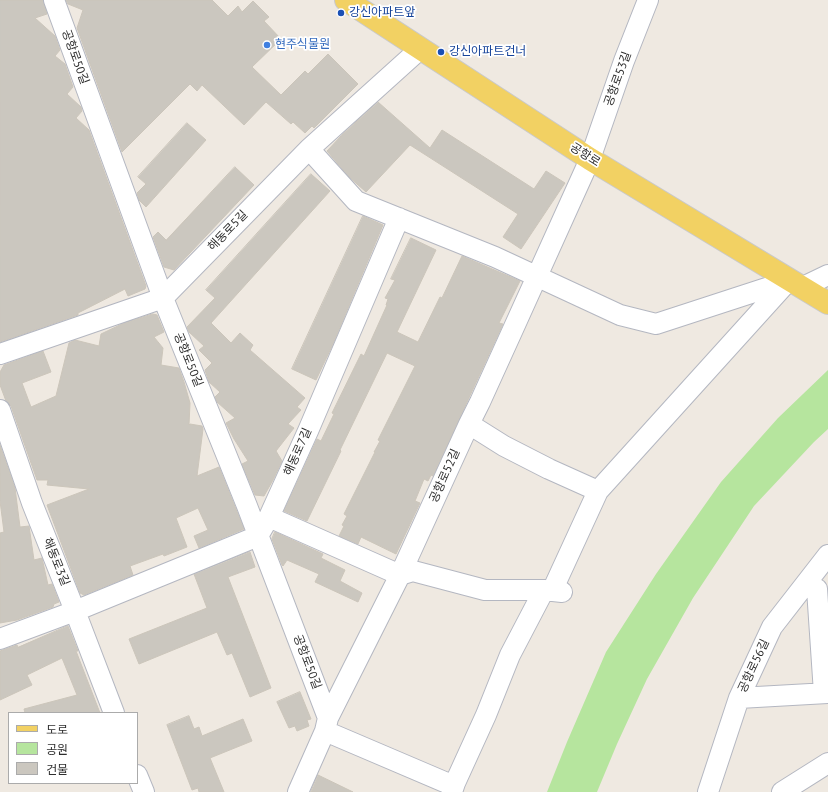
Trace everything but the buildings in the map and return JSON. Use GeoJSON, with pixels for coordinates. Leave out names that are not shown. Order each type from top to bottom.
{"type":"FeatureCollection","features":[{"type":"Feature","properties":{"kind":"main road","name":"공항로"},"geometry":{"type":"LineString","coordinates":[[346,0],[590,159],[828,303]]}},
{"type":"Feature","properties":{"kind":"street","name":"공항로50길"},"geometry":{"type":"LineString","coordinates":[[54,0],[163,298],[245,499],[327,725]]}},
{"type":"Feature","properties":{"kind":"street","name":"공항로53길"},"geometry":{"type":"LineString","coordinates":[[590,159],[624,61],[648,0]]}},
{"type":"Feature","properties":{"kind":"street","name":"해동로5길"},"geometry":{"type":"LineString","coordinates":[[0,354],[163,298],[309,149],[420,49]]}},
{"type":"Feature","properties":{"kind":"street"},"geometry":{"type":"LineString","coordinates":[[309,149],[356,200],[538,276],[620,315],[656,324],[788,280],[598,491],[553,591],[510,655],[486,715],[453,789],[327,725]]}},
{"type":"Feature","properties":{"kind":"street","name":"공항로52길"},"geometry":{"type":"LineString","coordinates":[[298,792],[327,725],[400,575],[480,402],[590,159]]}},
{"type":"Feature","properties":{"kind":"street","name":"해동로7길"},"geometry":{"type":"LineString","coordinates":[[258,536],[269,517],[347,342],[399,218]]}},
{"type":"Feature","properties":{"kind":"street"},"geometry":{"type":"LineString","coordinates":[[803,287],[828,275]]}},
{"type":"Feature","properties":{"kind":"street","name":"해동로3길"},"geometry":{"type":"LineString","coordinates":[[0,410],[32,503],[114,712]]}},
{"type":"Feature","properties":{"kind":"street"},"geometry":{"type":"LineString","coordinates":[[469,424],[504,446],[549,469],[598,491]]}},
{"type":"Feature","properties":{"kind":"street"},"geometry":{"type":"LineString","coordinates":[[269,517],[400,575],[413,571],[485,590],[553,591]]}},
{"type":"Feature","properties":{"kind":"street"},"geometry":{"type":"LineString","coordinates":[[0,639],[258,536]]}},
{"type":"Feature","properties":{"kind":"street","name":"공항로56길"},"geometry":{"type":"LineString","coordinates":[[708,792],[739,698],[772,627],[828,555]]}},
{"type":"Feature","properties":{"kind":"street"},"geometry":{"type":"LineString","coordinates":[[739,698],[826,693],[817,589]]}},
{"type":"Feature","properties":{"kind":"street"},"geometry":{"type":"LineString","coordinates":[[782,792],[828,764]]}},
{"type":"Feature","properties":{"kind":"street"},"geometry":{"type":"LineString","coordinates":[[138,777],[144,792]]}},
{"type":"Feature","properties":{"kind":"green space"},"geometry":{"type":"Polygon","coordinates":[[[828,370],[828,429],[754,506],[693,598],[647,679],[597,792],[547,792],[606,652],[656,574],[721,482],[778,418],[828,370]]]}},
{"type":"Feature","properties":{"kind":"place","name":"강신아파트앞"},"geometry":{"type":"Point","coordinates":[341,13]}},
{"type":"Feature","properties":{"kind":"place","name":"현주식물원"},"geometry":{"type":"Point","coordinates":[267,45]}},
{"type":"Feature","properties":{"kind":"place","name":"강신아파트건너"},"geometry":{"type":"Point","coordinates":[441,52]}}]}
